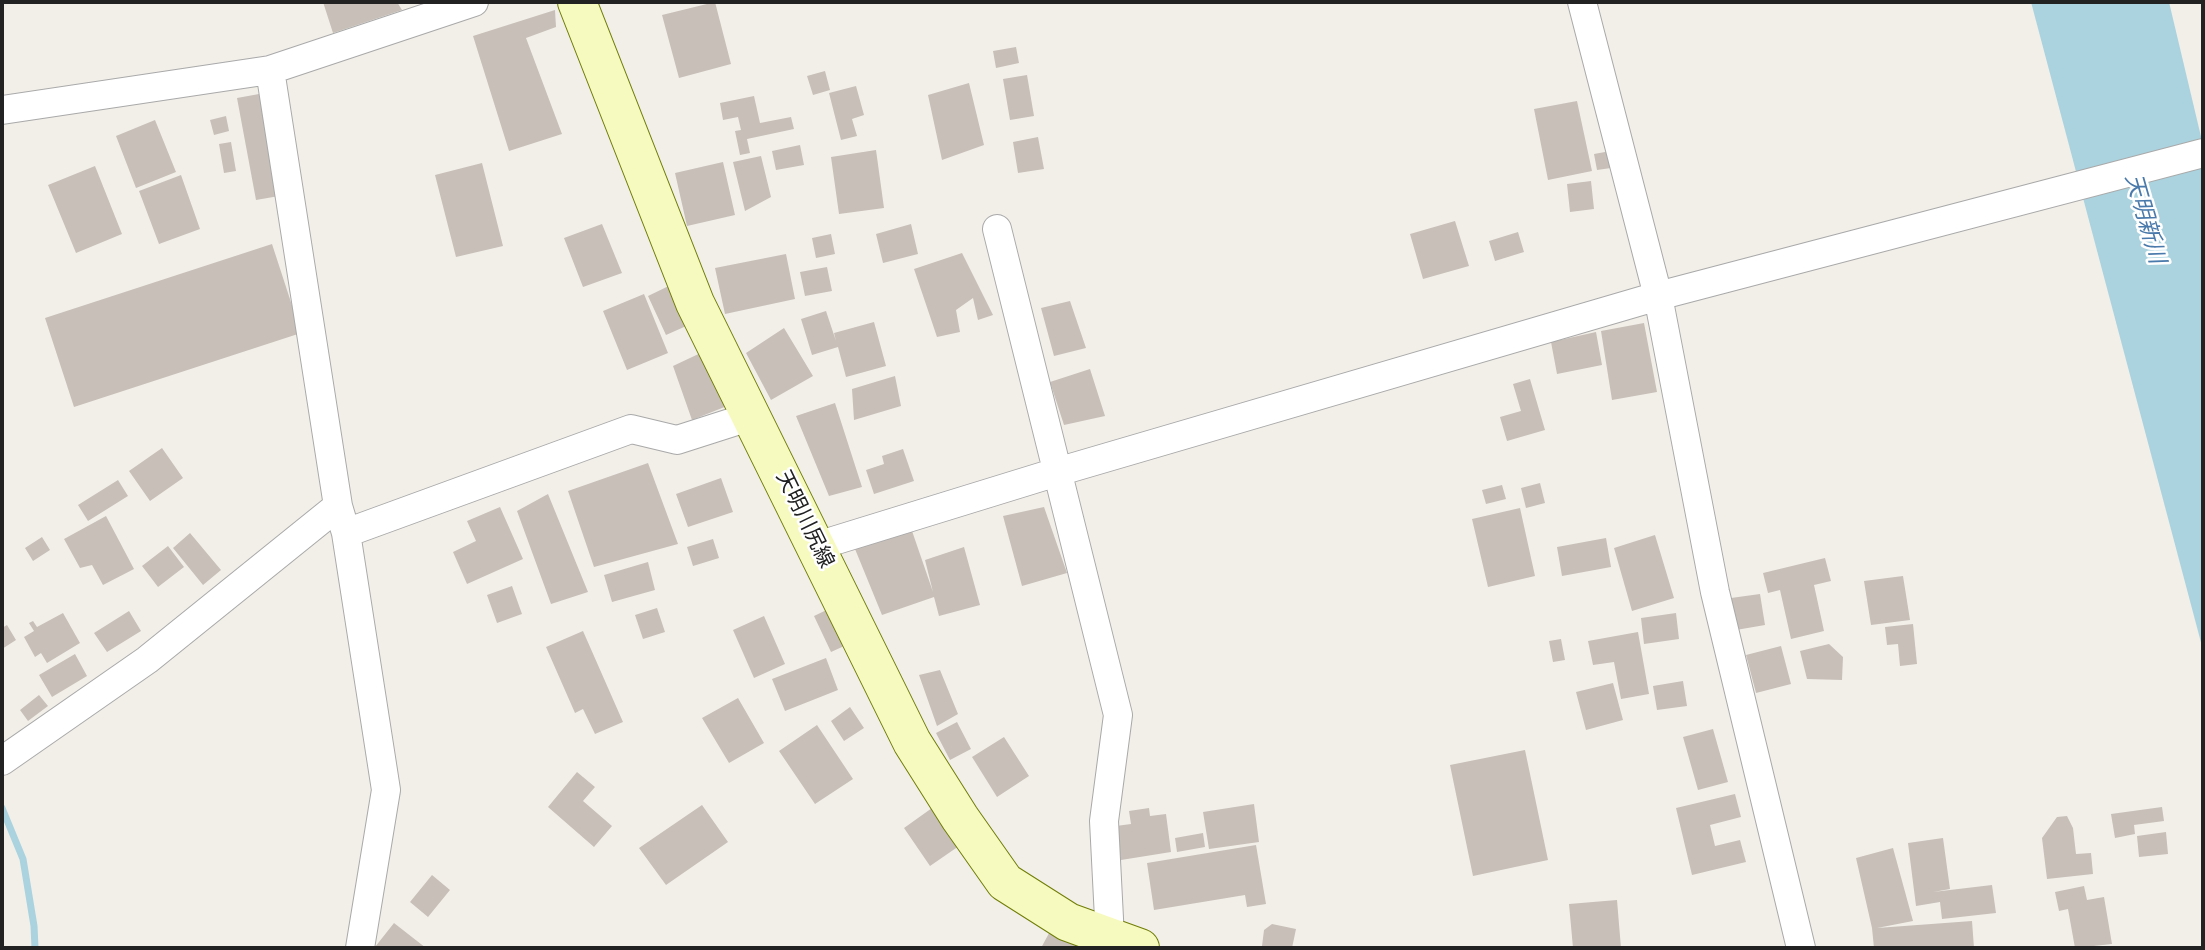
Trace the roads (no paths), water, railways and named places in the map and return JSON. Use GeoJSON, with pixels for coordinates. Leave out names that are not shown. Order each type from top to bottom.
{"type":"FeatureCollection","features":[{"type":"Feature","properties":{"kind":"main road","name":"天明川尻線"},"geometry":{"type":"LineString","coordinates":[[577,2],[695,303],[912,742],[1005,882],[1068,922],[1125,943]]}},
{"type":"Feature","properties":{"kind":"street"},"geometry":{"type":"LineString","coordinates":[[2,110],[270,70],[474,2]]}},
{"type":"Feature","properties":{"kind":"street"},"geometry":{"type":"LineString","coordinates":[[1582,2],[1658,296],[1715,592],[1801,948]]}},
{"type":"Feature","properties":{"kind":"street"},"geometry":{"type":"LineString","coordinates":[[270,70],[338,506],[346,533],[386,790],[359,948]]}},
{"type":"Feature","properties":{"kind":"street"},"geometry":{"type":"LineString","coordinates":[[817,546],[1057,472],[1658,296],[2203,153]]}},
{"type":"Feature","properties":{"kind":"street"},"geometry":{"type":"LineString","coordinates":[[997,229],[1118,715],[1104,821],[1125,943]]}},
{"type":"Feature","properties":{"kind":"street"},"geometry":{"type":"LineString","coordinates":[[346,533],[632,429],[677,440],[752,416]]}},
{"type":"Feature","properties":{"kind":"street"},"geometry":{"type":"LineString","coordinates":[[2,761],[147,660],[338,506]]}},
{"type":"Feature","properties":{"kind":"water","name":"天明新川"},"geometry":{"type":"Polygon","coordinates":[[[2031,2],[2169,2],[2203,145],[2203,650],[2031,2]]]}},
{"type":"Feature","properties":{"kind":"waterway"},"geometry":{"type":"LineString","coordinates":[[2,808],[23,859],[35,948]]}}]}
